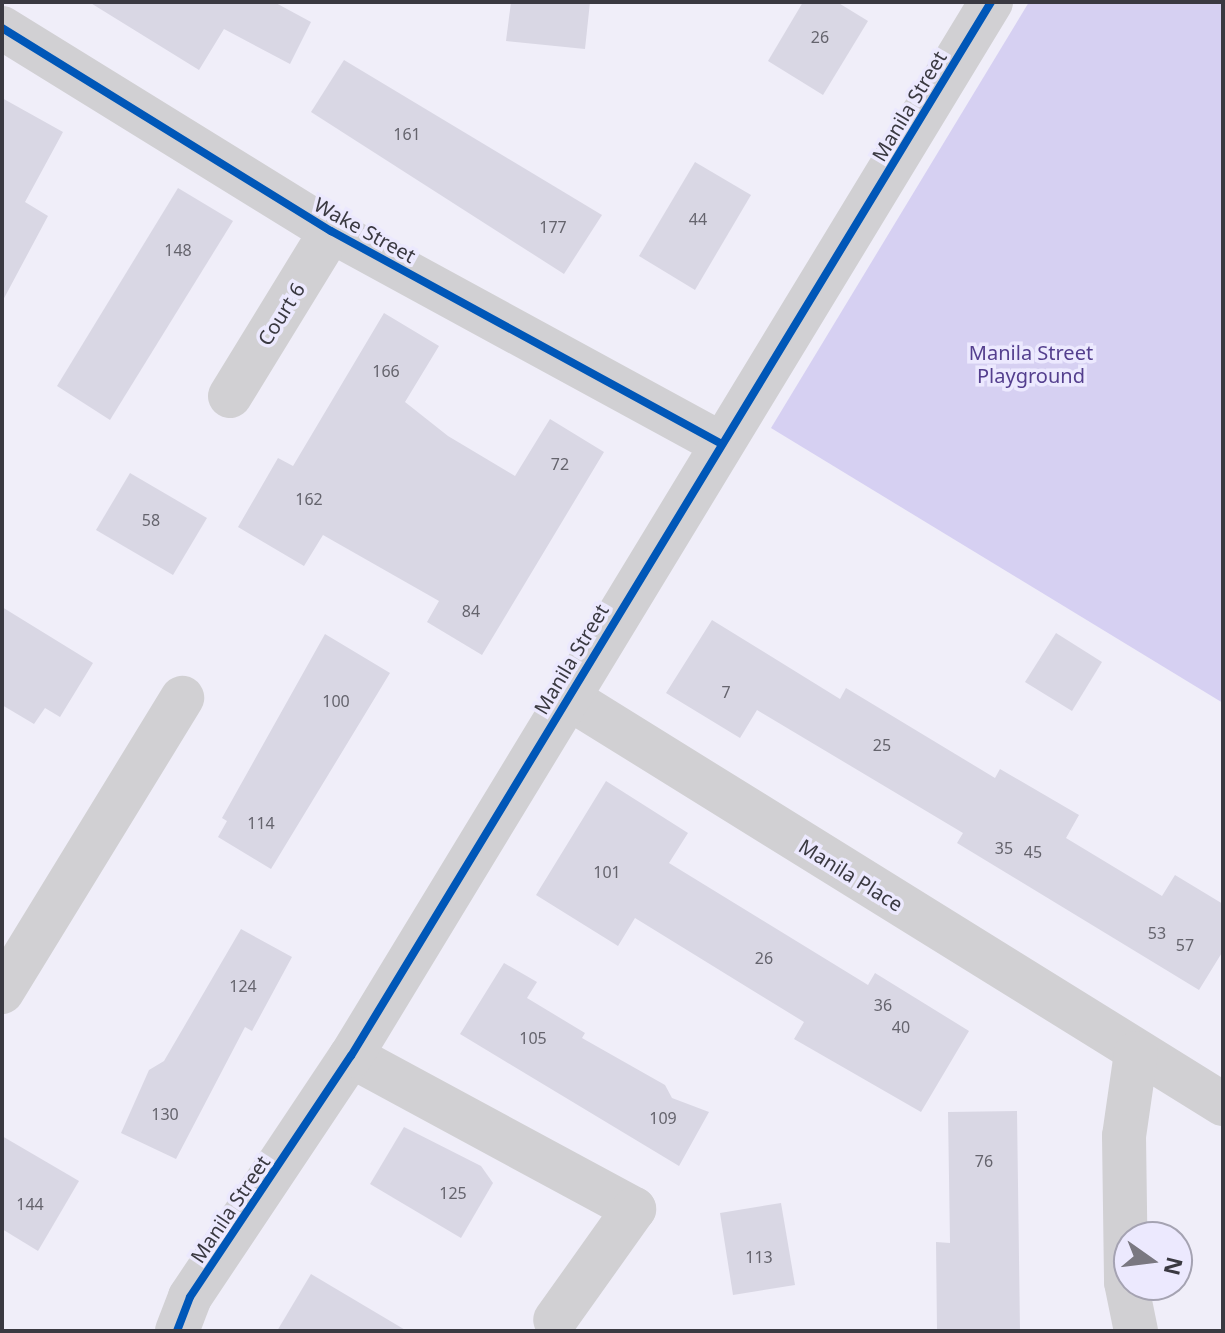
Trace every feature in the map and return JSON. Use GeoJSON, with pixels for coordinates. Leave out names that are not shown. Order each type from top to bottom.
{"type":"FeatureCollection","features":[{"type":"Feature","properties":{"kind":"street","name":"Manila Street"},"geometry":{"type":"LineString","coordinates":[[177,1331],[190,1297],[351,1056],[991,2]]}},
{"type":"Feature","properties":{"kind":"street","name":"Wake Street"},"geometry":{"type":"LineString","coordinates":[[2,28],[331,231],[721,444]]}},
{"type":"Feature","properties":{"kind":"street","name":"Court 6"},"geometry":{"type":"LineString","coordinates":[[230,396],[331,231]]}},
{"type":"Feature","properties":{"kind":"street","name":"Manila Place"},"geometry":{"type":"LineString","coordinates":[[567,697],[1136,1053],[1223,1104]]}},
{"type":"Feature","properties":{"kind":"street"},"geometry":{"type":"LineString","coordinates":[[2,992],[182,698]]}},
{"type":"Feature","properties":{"kind":"street"},"geometry":{"type":"LineString","coordinates":[[1136,1053],[1124,1136],[1126,1282],[1136,1331]]}},
{"type":"Feature","properties":{"kind":"street"},"geometry":{"type":"LineString","coordinates":[[351,1056],[634,1209],[555,1320]]}},
{"type":"Feature","properties":{"kind":"green space","name":"Manila Street Playground"},"geometry":{"type":"Polygon","coordinates":[[[1029,2],[1223,2],[1223,703],[771,428],[1029,2]]]}},
{"type":"Feature","properties":{"kind":"building"},"geometry":{"type":"Polygon","coordinates":[[[89,2],[274,2],[311,22],[290,64],[224,29],[199,70],[89,2]]]}},
{"type":"Feature","properties":{"kind":"building"},"geometry":{"type":"Polygon","coordinates":[[[511,2],[590,2],[585,49],[506,41],[511,2]]]}},
{"type":"Feature","properties":{"kind":"building"},"geometry":{"type":"Polygon","coordinates":[[[803,2],[837,2],[868,21],[823,95],[768,61],[803,2]]]}},
{"type":"Feature","properties":{"kind":"building"},"geometry":{"type":"Polygon","coordinates":[[[344,60],[602,215],[564,274],[311,112],[344,60]]]}},
{"type":"Feature","properties":{"kind":"building"},"geometry":{"type":"Polygon","coordinates":[[[2,98],[63,132],[25,202],[48,216],[2,302],[2,98]]]}},
{"type":"Feature","properties":{"kind":"building"},"geometry":{"type":"Polygon","coordinates":[[[695,162],[751,195],[695,290],[639,256],[695,162]]]}},
{"type":"Feature","properties":{"kind":"building"},"geometry":{"type":"Polygon","coordinates":[[[178,188],[233,221],[110,420],[57,386],[178,188]]]}},
{"type":"Feature","properties":{"kind":"building"},"geometry":{"type":"Polygon","coordinates":[[[384,313],[439,346],[405,402],[448,436],[515,476],[550,419],[604,452],[482,655],[427,622],[439,601],[323,535],[304,566],[238,527],[278,458],[293,466],[384,313]]]}},
{"type":"Feature","properties":{"kind":"building"},"geometry":{"type":"Polygon","coordinates":[[[130,473],[207,518],[173,575],[96,530],[130,473]]]}},
{"type":"Feature","properties":{"kind":"building"},"geometry":{"type":"Polygon","coordinates":[[[2,607],[93,663],[60,717],[45,708],[34,724],[2,705],[2,607]]]}},
{"type":"Feature","properties":{"kind":"building"},"geometry":{"type":"Polygon","coordinates":[[[712,620],[840,699],[846,688],[995,778],[1000,769],[1079,815],[1066,838],[1162,896],[1175,875],[1223,904],[1223,951],[1199,990],[957,843],[963,833],[757,710],[740,738],[666,693],[712,620]]]}},
{"type":"Feature","properties":{"kind":"building"},"geometry":{"type":"Polygon","coordinates":[[[1056,633],[1102,662],[1072,711],[1025,682],[1056,633]]]}},
{"type":"Feature","properties":{"kind":"building"},"geometry":{"type":"Polygon","coordinates":[[[325,634],[390,673],[271,869],[218,837],[227,821],[222,818],[325,634]]]}},
{"type":"Feature","properties":{"kind":"building"},"geometry":{"type":"Polygon","coordinates":[[[606,781],[688,833],[669,863],[868,985],[875,973],[969,1031],[921,1112],[794,1039],[804,1022],[635,918],[618,946],[536,895],[606,781]]]}},
{"type":"Feature","properties":{"kind":"building"},"geometry":{"type":"Polygon","coordinates":[[[241,929],[292,957],[252,1031],[245,1027],[176,1159],[121,1133],[149,1070],[164,1061],[241,929]]]}},
{"type":"Feature","properties":{"kind":"building"},"geometry":{"type":"Polygon","coordinates":[[[504,963],[537,982],[527,998],[585,1033],[582,1038],[665,1085],[672,1098],[709,1112],[679,1166],[460,1034],[504,963]]]}},
{"type":"Feature","properties":{"kind":"building"},"geometry":{"type":"Polygon","coordinates":[[[1017,1111],[1020,1331],[937,1331],[936,1242],[950,1243],[948,1112],[1017,1111]]]}},
{"type":"Feature","properties":{"kind":"building"},"geometry":{"type":"Polygon","coordinates":[[[404,1127],[481,1166],[493,1183],[461,1238],[370,1184],[404,1127]]]}},
{"type":"Feature","properties":{"kind":"building"},"geometry":{"type":"Polygon","coordinates":[[[2,1136],[79,1181],[38,1251],[2,1229],[2,1136]]]}},
{"type":"Feature","properties":{"kind":"building"},"geometry":{"type":"Polygon","coordinates":[[[781,1203],[795,1285],[733,1295],[720,1213],[781,1203]]]}},
{"type":"Feature","properties":{"kind":"building"},"geometry":{"type":"Polygon","coordinates":[[[311,1274],[407,1331],[277,1331],[311,1274]]]}},
{"type":"Feature","properties":{"kind":"cycle path"},"geometry":{"type":"LineString","coordinates":[[177,1331],[190,1297],[351,1056],[991,2]]}},
{"type":"Feature","properties":{"kind":"cycle path"},"geometry":{"type":"LineString","coordinates":[[2,28],[331,231],[721,444]]}}]}
